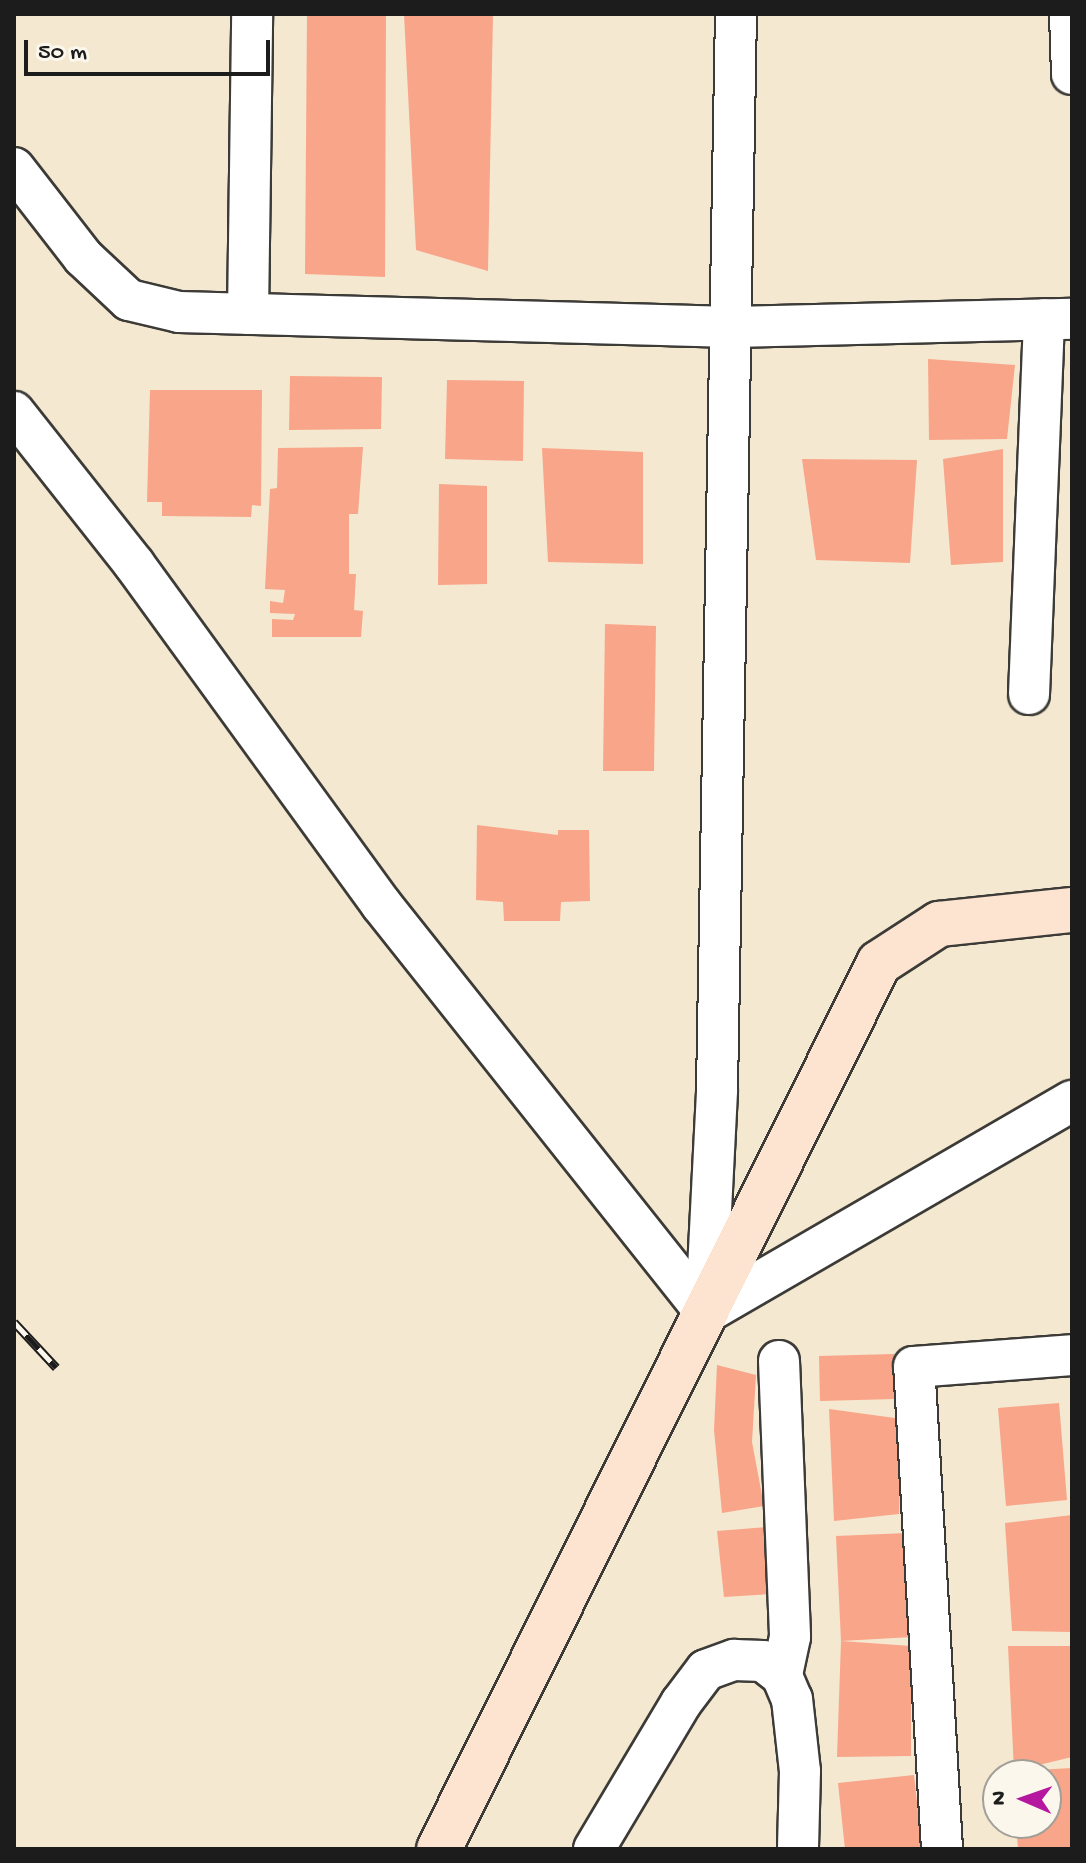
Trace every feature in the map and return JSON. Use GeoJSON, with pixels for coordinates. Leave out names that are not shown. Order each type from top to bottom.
{"type":"FeatureCollection","features":[{"type":"Feature","properties":{"kind":"main road"},"geometry":{"type":"LineString","coordinates":[[439,1849],[879,963],[939,924],[1072,910]]}},
{"type":"Feature","properties":{"kind":"street"},"geometry":{"type":"LineString","coordinates":[[248,314],[252,14]]}},
{"type":"Feature","properties":{"kind":"street"},"geometry":{"type":"LineString","coordinates":[[706,1313],[717,1089],[733,327],[736,14]]}},
{"type":"Feature","properties":{"kind":"street"},"geometry":{"type":"LineString","coordinates":[[1070,14],[1072,74]]}},
{"type":"Feature","properties":{"kind":"street"},"geometry":{"type":"LineString","coordinates":[[14,168],[83,257],[129,300],[179,312],[733,327],[1058,319],[1029,694]]}},
{"type":"Feature","properties":{"kind":"street"},"geometry":{"type":"LineString","coordinates":[[14,412],[134,564],[381,904],[706,1313]]}},
{"type":"Feature","properties":{"kind":"street"},"geometry":{"type":"LineString","coordinates":[[706,1313],[1072,1101]]}},
{"type":"Feature","properties":{"kind":"street"},"geometry":{"type":"LineString","coordinates":[[942,1849],[914,1367],[1072,1355]]}},
{"type":"Feature","properties":{"kind":"street"},"geometry":{"type":"LineString","coordinates":[[779,1361],[790,1637],[782,1676]]}},
{"type":"Feature","properties":{"kind":"street"},"geometry":{"type":"LineString","coordinates":[[594,1849],[706,1670],[734,1660],[763,1661],[782,1676],[792,1699],[800,1771],[798,1849]]}},
{"type":"Feature","properties":{"kind":"building"},"geometry":{"type":"Polygon","coordinates":[[[307,14],[386,14],[385,277],[305,274],[307,14]]]}},
{"type":"Feature","properties":{"kind":"building"},"geometry":{"type":"Polygon","coordinates":[[[404,14],[493,14],[488,271],[416,250],[404,14]]]}},
{"type":"Feature","properties":{"kind":"building"},"geometry":{"type":"Polygon","coordinates":[[[928,359],[1015,365],[1007,439],[929,440],[928,359]]]}},
{"type":"Feature","properties":{"kind":"building"},"geometry":{"type":"Polygon","coordinates":[[[290,376],[382,377],[381,429],[289,430],[290,376]]]}},
{"type":"Feature","properties":{"kind":"building"},"geometry":{"type":"Polygon","coordinates":[[[447,380],[524,381],[523,461],[445,459],[447,380]]]}},
{"type":"Feature","properties":{"kind":"building"},"geometry":{"type":"Polygon","coordinates":[[[150,390],[262,390],[261,506],[252,505],[251,517],[162,516],[162,502],[147,502],[150,390]]]}},
{"type":"Feature","properties":{"kind":"building"},"geometry":{"type":"Polygon","coordinates":[[[363,447],[358,514],[349,514],[349,574],[356,574],[354,610],[363,611],[361,637],[272,637],[272,619],[293,620],[295,614],[270,613],[270,601],[283,603],[285,590],[265,589],[270,489],[277,488],[278,448],[363,447]]]}},
{"type":"Feature","properties":{"kind":"building"},"geometry":{"type":"Polygon","coordinates":[[[542,448],[643,452],[643,564],[548,562],[542,448]]]}},
{"type":"Feature","properties":{"kind":"building"},"geometry":{"type":"Polygon","coordinates":[[[1003,449],[1003,562],[951,565],[943,459],[1003,449]]]}},
{"type":"Feature","properties":{"kind":"building"},"geometry":{"type":"Polygon","coordinates":[[[802,459],[917,460],[910,563],[816,560],[802,459]]]}},
{"type":"Feature","properties":{"kind":"building"},"geometry":{"type":"Polygon","coordinates":[[[439,484],[487,486],[487,584],[438,585],[439,484]]]}},
{"type":"Feature","properties":{"kind":"building"},"geometry":{"type":"Polygon","coordinates":[[[605,624],[656,626],[654,771],[603,771],[605,624]]]}},
{"type":"Feature","properties":{"kind":"building"},"geometry":{"type":"Polygon","coordinates":[[[477,825],[558,835],[558,830],[589,830],[590,901],[561,902],[560,921],[504,921],[503,902],[476,900],[477,825]]]}},
{"type":"Feature","properties":{"kind":"building"},"geometry":{"type":"Polygon","coordinates":[[[894,1354],[895,1399],[820,1401],[819,1356],[894,1354]]]}},
{"type":"Feature","properties":{"kind":"building"},"geometry":{"type":"Polygon","coordinates":[[[717,1365],[756,1375],[752,1442],[764,1506],[722,1513],[714,1430],[717,1365]]]}},
{"type":"Feature","properties":{"kind":"building"},"geometry":{"type":"Polygon","coordinates":[[[1059,1403],[1067,1500],[1006,1506],[998,1408],[1059,1403]]]}},
{"type":"Feature","properties":{"kind":"building"},"geometry":{"type":"Polygon","coordinates":[[[829,1409],[902,1419],[899,1514],[834,1521],[829,1409]]]}},
{"type":"Feature","properties":{"kind":"building"},"geometry":{"type":"Polygon","coordinates":[[[1072,1515],[1072,1632],[1012,1631],[1005,1523],[1072,1515]]]}},
{"type":"Feature","properties":{"kind":"building"},"geometry":{"type":"Polygon","coordinates":[[[767,1527],[770,1594],[724,1597],[717,1531],[767,1527]]]}},
{"type":"Feature","properties":{"kind":"building"},"geometry":{"type":"Polygon","coordinates":[[[907,1533],[912,1637],[841,1641],[836,1536],[907,1533]]]}},
{"type":"Feature","properties":{"kind":"building"},"geometry":{"type":"Polygon","coordinates":[[[841,1641],[911,1646],[911,1756],[837,1757],[841,1641]]]}},
{"type":"Feature","properties":{"kind":"building"},"geometry":{"type":"Polygon","coordinates":[[[1008,1646],[1072,1646],[1072,1757],[1013,1759],[1008,1646]]]}},
{"type":"Feature","properties":{"kind":"building"},"geometry":{"type":"Polygon","coordinates":[[[1072,1768],[1072,1849],[1018,1849],[1017,1839],[1062,1839],[1062,1769],[1072,1768]]]}},
{"type":"Feature","properties":{"kind":"building"},"geometry":{"type":"Polygon","coordinates":[[[914,1775],[922,1849],[845,1849],[838,1783],[914,1775]]]}},
{"type":"Feature","properties":{"kind":"railway"},"geometry":{"type":"LineString","coordinates":[[14,1322],[56,1367]]}}]}
